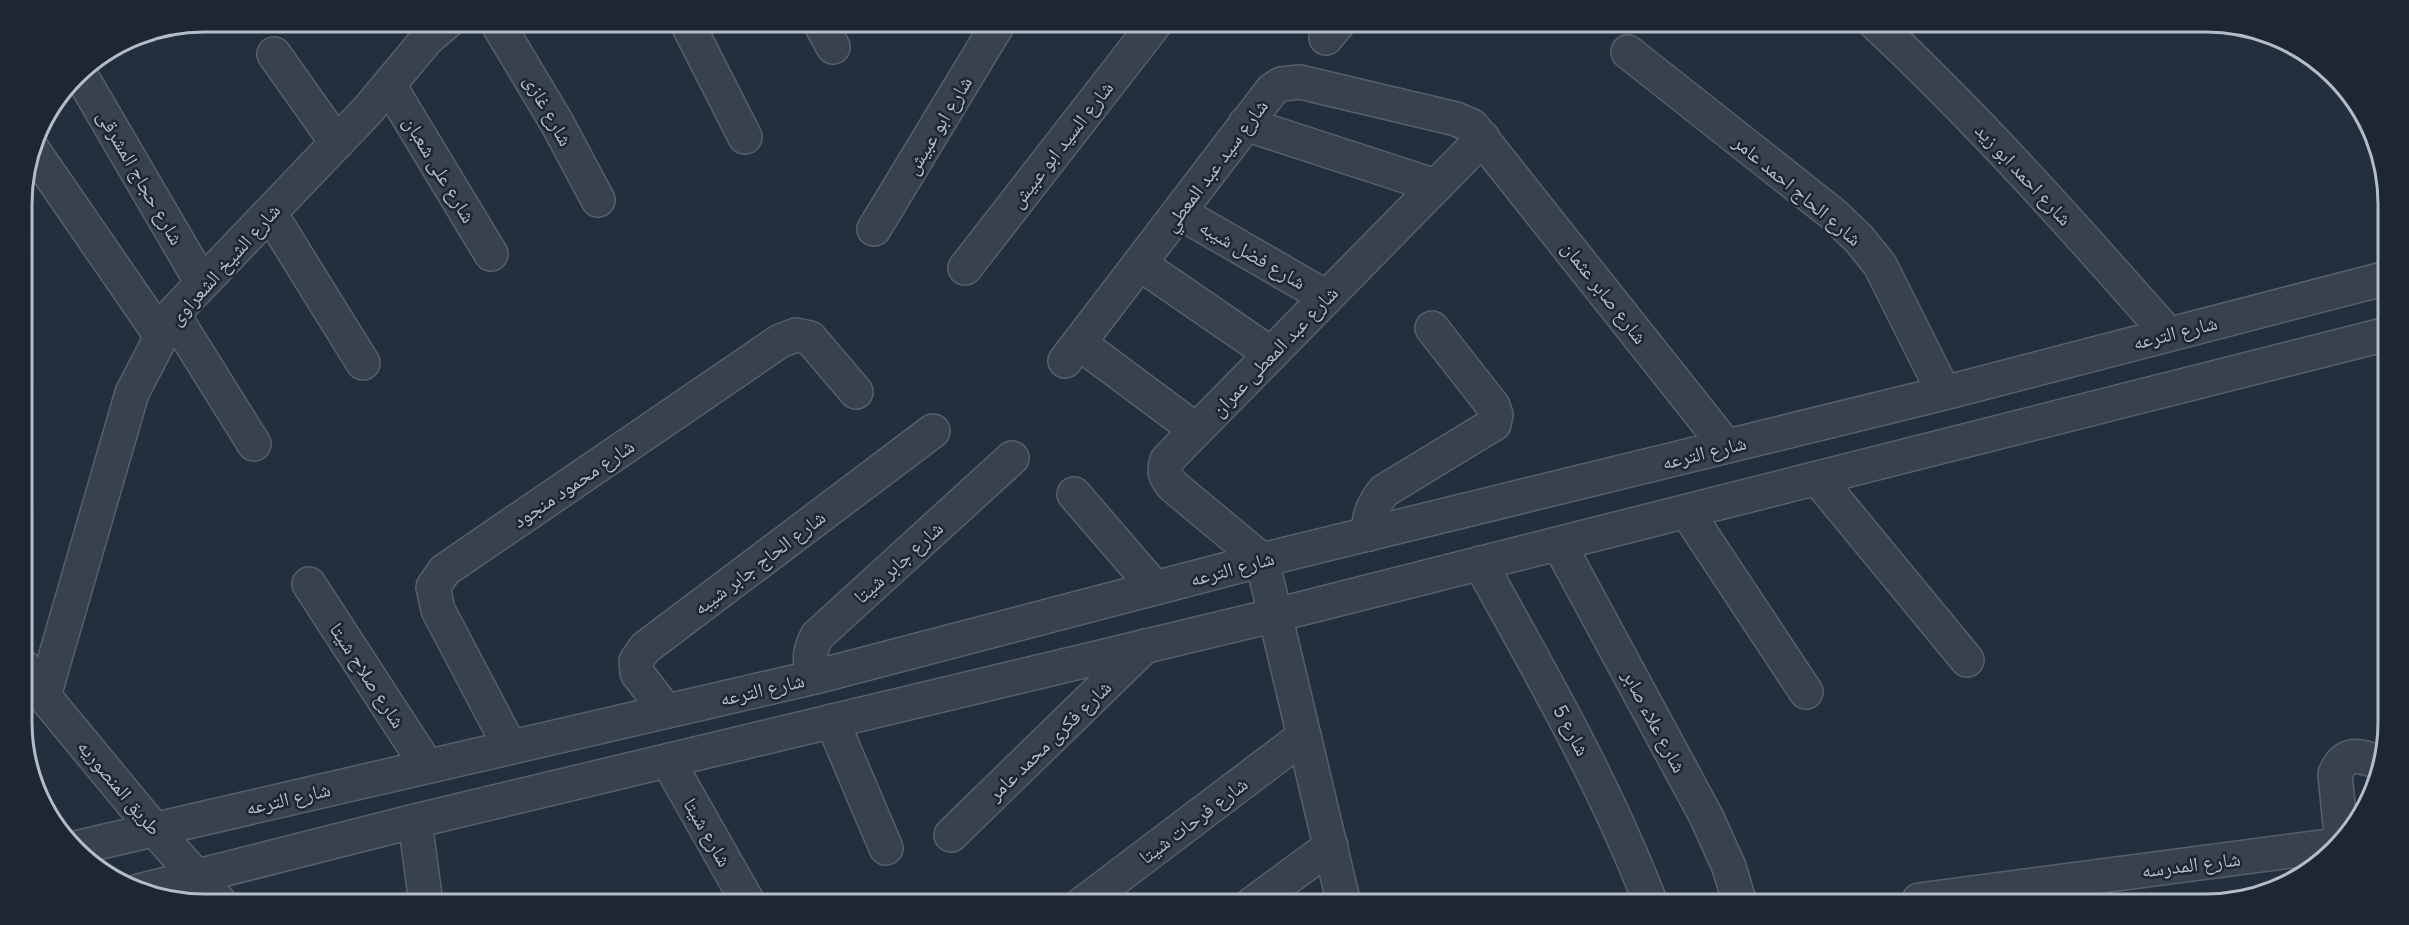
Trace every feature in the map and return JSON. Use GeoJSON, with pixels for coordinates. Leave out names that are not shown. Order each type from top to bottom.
{"type":"FeatureCollection","features":[{"type":"Feature","properties":{"kind":"street","name":"شارع الشيخ الشعراوى"},"geometry":{"type":"LineString","coordinates":[[44,696],[132,393],[167,325],[202,283],[337,143],[435,32]]}},
{"type":"Feature","properties":{"kind":"street","name":"شارع غازى"},"geometry":{"type":"LineString","coordinates":[[503,32],[557,123],[598,200]]}},
{"type":"Feature","properties":{"kind":"street"},"geometry":{"type":"LineString","coordinates":[[692,32],[745,137]]}},
{"type":"Feature","properties":{"kind":"street","name":"شارع ابو عبيش"},"geometry":{"type":"LineString","coordinates":[[874,229],[993,32]]}},
{"type":"Feature","properties":{"kind":"street","name":"شارع السيد ابو عبيش"},"geometry":{"type":"LineString","coordinates":[[965,268],[1148,32]]}},
{"type":"Feature","properties":{"kind":"street","name":"شارع احمد ابو زيد"},"geometry":{"type":"LineString","coordinates":[[1885,32],[2043,192],[2168,334]]}},
{"type":"Feature","properties":{"kind":"street","name":"شارع الحاج احمد عامر"},"geometry":{"type":"LineString","coordinates":[[1628,52],[1833,214],[1859,238],[1880,265],[1944,393]]}},
{"type":"Feature","properties":{"kind":"street"},"geometry":{"type":"LineString","coordinates":[[274,54],[337,143]]}},
{"type":"Feature","properties":{"kind":"street","name":"شارع حجاج المشرقى"},"geometry":{"type":"LineString","coordinates":[[84,80],[202,283]]}},
{"type":"Feature","properties":{"kind":"street","name":"شارع سيد عبد المعطي"},"geometry":{"type":"LineString","coordinates":[[1196,430],[1072,352],[1272,90],[1281,84],[1300,81],[1456,119],[1472,126],[1483,138]]}},
{"type":"Feature","properties":{"kind":"street","name":"شارع على شعبان"},"geometry":{"type":"LineString","coordinates":[[388,85],[491,254]]}},
{"type":"Feature","properties":{"kind":"street"},"geometry":{"type":"LineString","coordinates":[[1245,124],[1436,186]]}},
{"type":"Feature","properties":{"kind":"street","name":"شارع عبد المعطى عمران"},"geometry":{"type":"LineString","coordinates":[[1262,560],[1166,479],[1164,468],[1167,460],[1483,138]]}},
{"type":"Feature","properties":{"kind":"street","name":"شارع صابر عثمان"},"geometry":{"type":"LineString","coordinates":[[1483,138],[1726,446]]}},
{"type":"Feature","properties":{"kind":"street"},"geometry":{"type":"LineString","coordinates":[[38,156],[167,325],[254,444]]}},
{"type":"Feature","properties":{"kind":"street","name":"شارع فضل شيبه"},"geometry":{"type":"LineString","coordinates":[[1179,212],[1326,297]]}},
{"type":"Feature","properties":{"kind":"street"},"geometry":{"type":"LineString","coordinates":[[270,213],[363,363]]}},
{"type":"Feature","properties":{"kind":"street"},"geometry":{"type":"LineString","coordinates":[[1140,264],[1271,354]]}},
{"type":"Feature","properties":{"kind":"street","name":"شارع الترعه"},"geometry":{"type":"LineString","coordinates":[[85,846],[815,677],[1262,560],[1944,393],[2378,280]]}},
{"type":"Feature","properties":{"kind":"street"},"geometry":{"type":"LineString","coordinates":[[1369,534],[1368,520],[1373,504],[1384,491],[1494,424],[1496,415],[1493,406],[1432,328]]}},
{"type":"Feature","properties":{"kind":"street","name":"شارع محمود منجود"},"geometry":{"type":"LineString","coordinates":[[510,747],[438,610],[433,587],[445,570],[780,341],[796,335],[810,338],[856,392]]}},
{"type":"Feature","properties":{"kind":"street"},"geometry":{"type":"LineString","coordinates":[[156,886],[415,821],[1276,615],[2378,336]]}},
{"type":"Feature","properties":{"kind":"street","name":"شارع الحاج جابر شيبه"},"geometry":{"type":"LineString","coordinates":[[666,711],[637,674],[636,661],[645,648],[933,431]]}},
{"type":"Feature","properties":{"kind":"street","name":"شارع جابر شيتا"},"geometry":{"type":"LineString","coordinates":[[815,677],[809,663],[810,650],[817,636],[1012,458]]}},
{"type":"Feature","properties":{"kind":"street"},"geometry":{"type":"LineString","coordinates":[[1818,479],[1967,660]]}},
{"type":"Feature","properties":{"kind":"street"},"geometry":{"type":"LineString","coordinates":[[1074,494],[1155,588]]}},
{"type":"Feature","properties":{"kind":"street"},"geometry":{"type":"LineString","coordinates":[[1687,512],[1806,692]]}},
{"type":"Feature","properties":{"kind":"street","name":"شارع علاء صابر"},"geometry":{"type":"LineString","coordinates":[[1559,544],[1706,816],[1729,867],[1737,893]]}},
{"type":"Feature","properties":{"kind":"street"},"geometry":{"type":"LineString","coordinates":[[1262,560],[1342,893]]}},
{"type":"Feature","properties":{"kind":"street","name":"شارع 5"},"geometry":{"type":"LineString","coordinates":[[1480,563],[1584,751],[1615,815],[1647,893]]}},
{"type":"Feature","properties":{"kind":"street","name":"شارع صلاح شيتا"},"geometry":{"type":"LineString","coordinates":[[309,584],[427,766]]}},
{"type":"Feature","properties":{"kind":"street","name":"شارع فكرى محمد عامر"},"geometry":{"type":"LineString","coordinates":[[951,835],[1146,645]]}},
{"type":"Feature","properties":{"kind":"street","name":"طريق المنصوريه"},"geometry":{"type":"LineString","coordinates":[[32,679],[153,828],[211,894]]}},
{"type":"Feature","properties":{"kind":"street"},"geometry":{"type":"LineString","coordinates":[[832,722],[886,848]]}},
{"type":"Feature","properties":{"kind":"street","name":"شارع فرحات شيتا"},"geometry":{"type":"LineString","coordinates":[[1096,894],[1304,736]]}},
{"type":"Feature","properties":{"kind":"street","name":"شارع المدرسه"},"geometry":{"type":"LineString","coordinates":[[2342,826],[2335,774],[2338,765],[2346,758],[2355,755],[2373,760]]}},
{"type":"Feature","properties":{"kind":"street","name":"شارع شيتا"},"geometry":{"type":"LineString","coordinates":[[668,760],[743,894]]}},
{"type":"Feature","properties":{"kind":"street"},"geometry":{"type":"LineString","coordinates":[[415,821],[425,894]]}},
{"type":"Feature","properties":{"kind":"street"},"geometry":{"type":"LineString","coordinates":[[1266,893],[1331,846]]}},
{"type":"Feature","properties":{"kind":"street","name":"شارع المدرسه"},"geometry":{"type":"LineString","coordinates":[[1971,893],[2323,847]]}}]}
